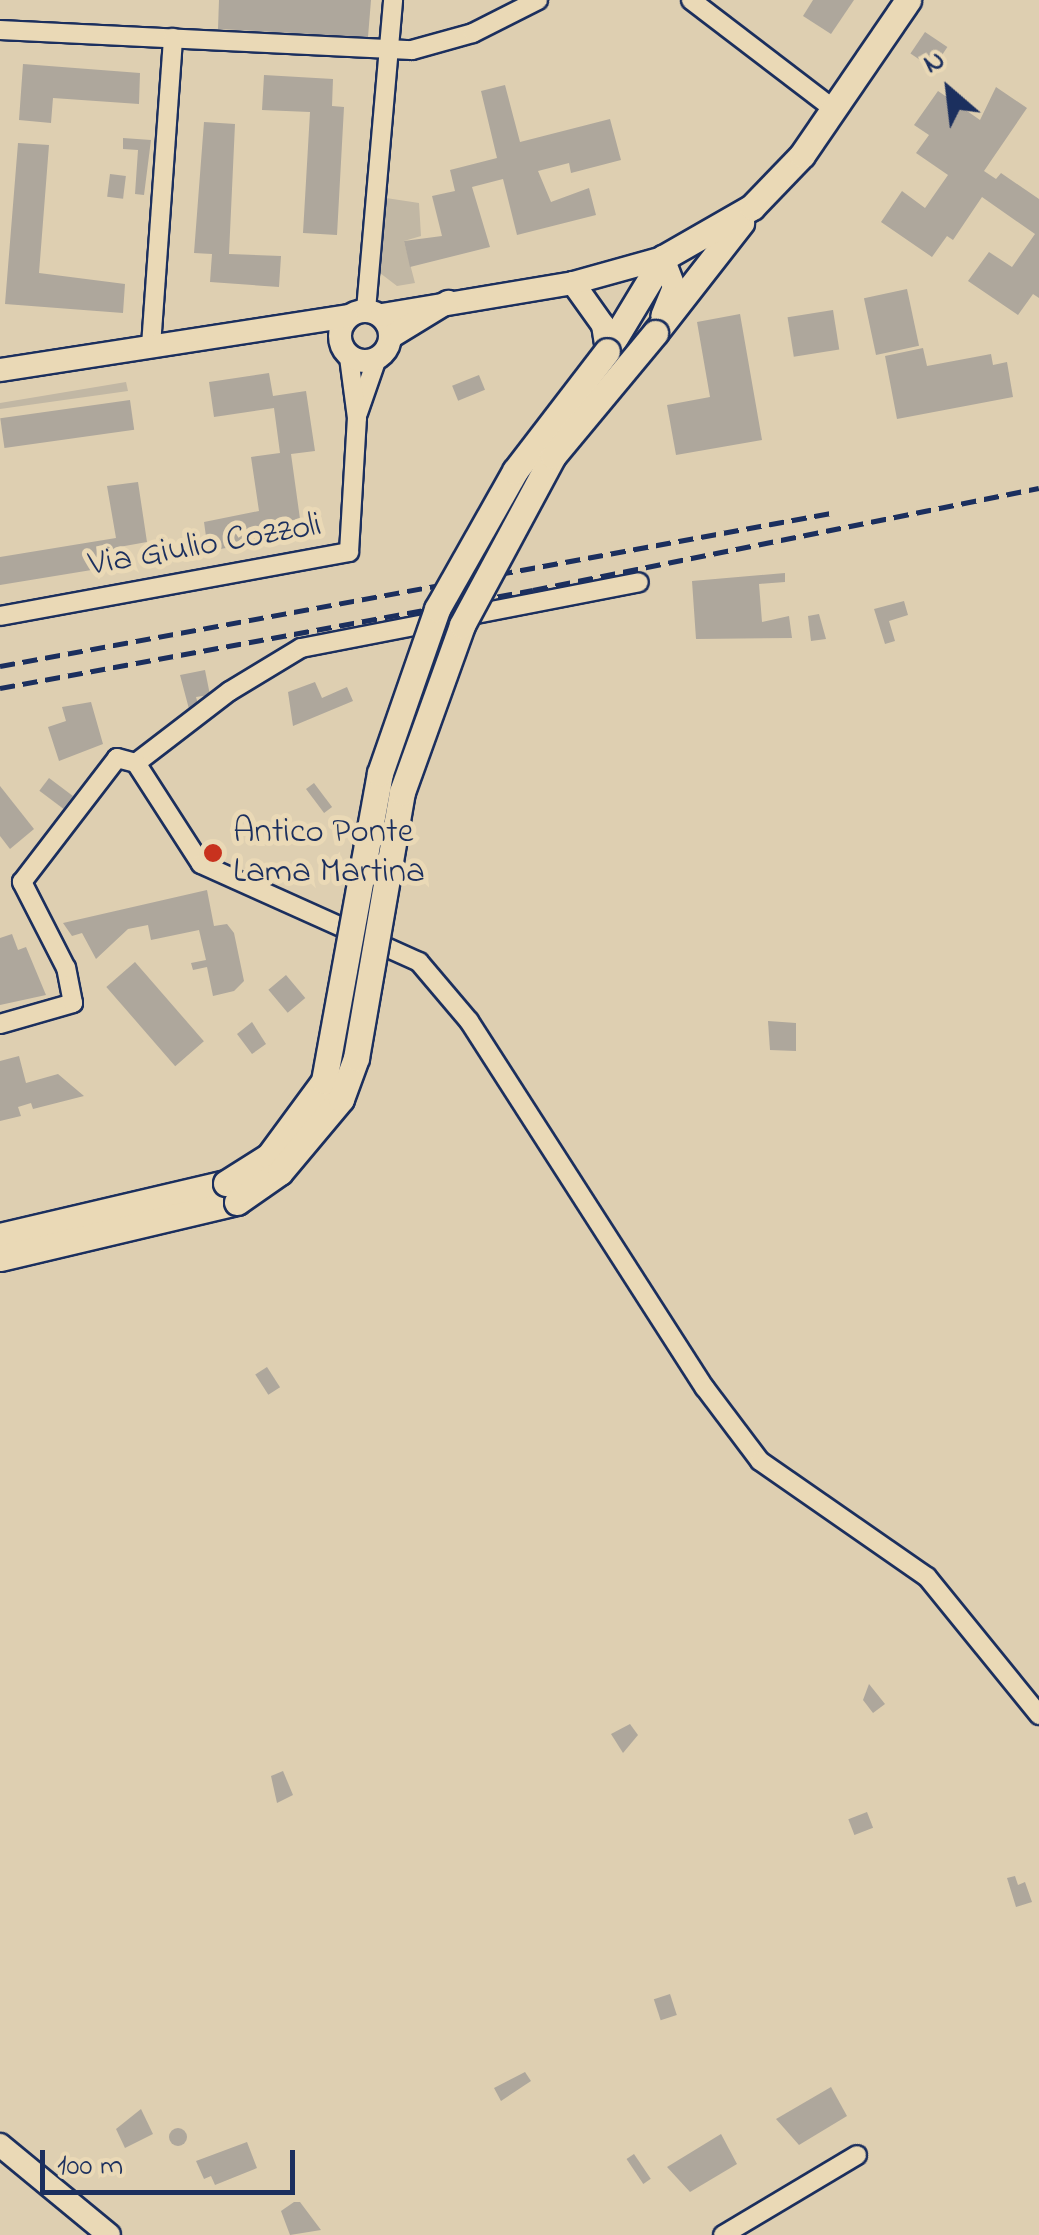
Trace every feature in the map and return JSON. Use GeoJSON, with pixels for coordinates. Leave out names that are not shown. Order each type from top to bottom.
{"type":"FeatureCollection","features":[{"type":"Feature","properties":{"kind":"main road"},"geometry":{"type":"LineString","coordinates":[[0,1258],[232,1192],[280,1172],[341,1099],[356,1058],[402,792],[462,625],[553,456],[752,208],[802,155],[831,107],[908,0]]}},
{"type":"Feature","properties":{"kind":"main road"},"geometry":{"type":"LineString","coordinates":[[0,1236],[232,1192],[269,1156],[324,1080],[376,790],[437,609],[515,471],[607,351],[663,258],[752,208]]}},
{"type":"Feature","properties":{"kind":"street"},"geometry":{"type":"LineString","coordinates":[[295,327],[344,351],[376,358],[372,320],[393,0]]}},
{"type":"Feature","properties":{"kind":"street"},"geometry":{"type":"LineString","coordinates":[[0,30],[391,49],[473,33],[538,0]]}},
{"type":"Feature","properties":{"kind":"street"},"geometry":{"type":"LineString","coordinates":[[692,0],[831,107]]}},
{"type":"Feature","properties":{"kind":"street"},"geometry":{"type":"LineString","coordinates":[[151,346],[173,38]]}},
{"type":"Feature","properties":{"kind":"street"},"geometry":{"type":"LineString","coordinates":[[0,370],[151,346],[372,320],[448,302],[573,283],[663,258],[674,288],[654,333]]}},
{"type":"Feature","properties":{"kind":"street"},"geometry":{"type":"LineString","coordinates":[[573,283],[596,313],[607,351]]}},
{"type":"Feature","properties":{"kind":"street"},"geometry":{"type":"LineString","coordinates":[[344,351],[372,320]]}},
{"type":"Feature","properties":{"kind":"street","name":"Via Giulio Cozzoli"},"geometry":{"type":"LineString","coordinates":[[344,351],[357,418]]}},
{"type":"Feature","properties":{"kind":"street","name":"Via Giulio Cozzoli"},"geometry":{"type":"LineString","coordinates":[[0,616],[348,552],[357,418],[376,358]]}},
{"type":"Feature","properties":{"kind":"street"},"geometry":{"type":"LineString","coordinates":[[136,763],[230,691],[301,648],[639,582]]}},
{"type":"Feature","properties":{"kind":"street"},"geometry":{"type":"LineString","coordinates":[[0,1024],[73,1003],[66,968],[22,882],[118,758],[136,763],[202,864],[418,962],[469,1021],[705,1388],[760,1461],[927,1577],[1039,1715]]}},
{"type":"Feature","properties":{"kind":"street"},"geometry":{"type":"LineString","coordinates":[[0,2145],[108,2235]]}},
{"type":"Feature","properties":{"kind":"street"},"geometry":{"type":"LineString","coordinates":[[723,2235],[856,2155]]}},
{"type":"Feature","properties":{"kind":"shaded area"},"geometry":{"type":"Polygon","coordinates":[[[386,198],[419,203],[421,236],[404,241],[415,283],[397,286],[380,273],[386,198]]]}},
{"type":"Feature","properties":{"kind":"shaded area"},"geometry":{"type":"Polygon","coordinates":[[[126,382],[128,391],[0,409],[0,403],[126,382]]]}},
{"type":"Feature","properties":{"kind":"building"},"geometry":{"type":"Polygon","coordinates":[[[219,0],[371,0],[368,37],[218,29],[219,0]]]}},
{"type":"Feature","properties":{"kind":"building"},"geometry":{"type":"Polygon","coordinates":[[[813,0],[854,0],[831,34],[803,16],[813,0]]]}},
{"type":"Feature","properties":{"kind":"building"},"geometry":{"type":"Polygon","coordinates":[[[925,32],[947,47],[933,69],[910,54],[925,32]]]}},
{"type":"Feature","properties":{"kind":"building"},"geometry":{"type":"Polygon","coordinates":[[[23,64],[140,73],[139,104],[53,98],[51,123],[19,120],[23,64]]]}},
{"type":"Feature","properties":{"kind":"building"},"geometry":{"type":"Polygon","coordinates":[[[264,75],[333,79],[332,106],[344,107],[337,235],[303,233],[310,112],[262,110],[264,75]]]}},
{"type":"Feature","properties":{"kind":"building"},"geometry":{"type":"Polygon","coordinates":[[[505,85],[520,142],[610,119],[621,160],[571,173],[569,163],[538,171],[551,202],[589,188],[596,215],[517,235],[503,179],[472,187],[490,247],[410,267],[404,241],[442,236],[432,196],[455,191],[450,170],[497,158],[481,91],[505,85]]]}},
{"type":"Feature","properties":{"kind":"building"},"geometry":{"type":"Polygon","coordinates":[[[996,87],[1027,108],[984,171],[996,179],[1001,173],[1039,199],[1039,298],[1033,294],[1018,315],[968,281],[989,252],[1012,267],[1035,234],[982,197],[953,240],[947,236],[932,257],[881,222],[902,191],[925,208],[948,175],[916,153],[929,135],[914,125],[938,91],[980,120],[996,87]]]}},
{"type":"Feature","properties":{"kind":"building"},"geometry":{"type":"Polygon","coordinates":[[[204,122],[235,124],[229,254],[281,256],[279,287],[210,282],[212,254],[194,253],[204,122]]]}},
{"type":"Feature","properties":{"kind":"building"},"geometry":{"type":"Polygon","coordinates":[[[123,138],[151,140],[144,195],[135,194],[138,150],[123,149],[123,138]]]}},
{"type":"Feature","properties":{"kind":"building"},"geometry":{"type":"Polygon","coordinates":[[[18,143],[49,145],[39,273],[125,284],[123,313],[5,304],[18,143]]]}},
{"type":"Feature","properties":{"kind":"building"},"geometry":{"type":"Polygon","coordinates":[[[110,174],[126,176],[123,199],[107,197],[110,174]]]}},
{"type":"Feature","properties":{"kind":"building"},"geometry":{"type":"Polygon","coordinates":[[[907,289],[919,346],[876,355],[864,298],[907,289]]]}},
{"type":"Feature","properties":{"kind":"building"},"geometry":{"type":"Polygon","coordinates":[[[833,310],[839,350],[794,357],[788,317],[833,310]]]}},
{"type":"Feature","properties":{"kind":"building"},"geometry":{"type":"Polygon","coordinates":[[[740,314],[762,440],[676,455],[667,405],[710,397],[697,322],[740,314]]]}},
{"type":"Feature","properties":{"kind":"building"},"geometry":{"type":"Polygon","coordinates":[[[923,348],[927,366],[991,354],[993,365],[1007,362],[1013,397],[897,419],[885,356],[923,348]]]}},
{"type":"Feature","properties":{"kind":"building"},"geometry":{"type":"Polygon","coordinates":[[[269,373],[273,396],[306,391],[315,451],[291,454],[300,519],[266,524],[268,541],[208,551],[204,522],[259,511],[251,457],[280,453],[274,408],[214,417],[209,382],[269,373]]]}},
{"type":"Feature","properties":{"kind":"building"},"geometry":{"type":"Polygon","coordinates":[[[479,375],[485,390],[458,401],[452,386],[479,375]]]}},
{"type":"Feature","properties":{"kind":"building"},"geometry":{"type":"Polygon","coordinates":[[[130,400],[134,430],[4,448],[0,418],[130,400]]]}},
{"type":"Feature","properties":{"kind":"building"},"geometry":{"type":"Polygon","coordinates":[[[138,482],[147,542],[119,547],[122,565],[0,585],[0,557],[116,538],[107,486],[138,482]]]}},
{"type":"Feature","properties":{"kind":"building"},"geometry":{"type":"Polygon","coordinates":[[[785,573],[785,582],[759,584],[762,622],[789,616],[792,638],[696,639],[692,581],[785,573]]]}},
{"type":"Feature","properties":{"kind":"building"},"geometry":{"type":"Polygon","coordinates":[[[904,601],[908,615],[889,621],[895,641],[885,644],[874,609],[904,601]]]}},
{"type":"Feature","properties":{"kind":"building"},"geometry":{"type":"Polygon","coordinates":[[[819,614],[826,639],[811,641],[808,616],[819,614]]]}},
{"type":"Feature","properties":{"kind":"building"},"geometry":{"type":"Polygon","coordinates":[[[205,670],[210,695],[196,697],[198,704],[189,709],[180,675],[205,670]]]}},
{"type":"Feature","properties":{"kind":"building"},"geometry":{"type":"Polygon","coordinates":[[[315,682],[322,698],[347,687],[353,701],[293,726],[288,692],[315,682]]]}},
{"type":"Feature","properties":{"kind":"building"},"geometry":{"type":"Polygon","coordinates":[[[91,702],[103,744],[59,761],[48,727],[66,721],[62,707],[91,702]]]}},
{"type":"Feature","properties":{"kind":"building"},"geometry":{"type":"Polygon","coordinates":[[[49,778],[73,796],[63,809],[39,791],[49,778]]]}},
{"type":"Feature","properties":{"kind":"building"},"geometry":{"type":"Polygon","coordinates":[[[314,783],[332,807],[324,813],[306,789],[314,783]]]}},
{"type":"Feature","properties":{"kind":"building"},"geometry":{"type":"Polygon","coordinates":[[[0,786],[34,829],[10,849],[0,836],[0,786]]]}},
{"type":"Feature","properties":{"kind":"building"},"geometry":{"type":"Polygon","coordinates":[[[207,890],[214,926],[227,924],[234,933],[244,981],[234,991],[213,996],[207,967],[193,970],[191,963],[206,960],[199,930],[151,940],[148,925],[128,929],[96,959],[82,933],[72,936],[63,923],[207,890]]]}},
{"type":"Feature","properties":{"kind":"building"},"geometry":{"type":"Polygon","coordinates":[[[12,934],[18,950],[26,947],[46,995],[0,1005],[0,938],[12,934]]]}},
{"type":"Feature","properties":{"kind":"building"},"geometry":{"type":"Polygon","coordinates":[[[135,962],[204,1041],[175,1066],[106,987],[135,962]]]}},
{"type":"Feature","properties":{"kind":"building"},"geometry":{"type":"Polygon","coordinates":[[[286,975],[305,998],[288,1013],[268,990],[286,975]]]}},
{"type":"Feature","properties":{"kind":"building"},"geometry":{"type":"Polygon","coordinates":[[[768,1021],[796,1023],[796,1051],[770,1050],[768,1021]]]}},
{"type":"Feature","properties":{"kind":"building"},"geometry":{"type":"Polygon","coordinates":[[[252,1022],[266,1044],[252,1054],[237,1034],[252,1022]]]}},
{"type":"Feature","properties":{"kind":"building"},"geometry":{"type":"Polygon","coordinates":[[[19,1056],[26,1083],[58,1074],[84,1096],[33,1109],[31,1103],[18,1107],[21,1116],[0,1121],[0,1061],[19,1056]]]}},
{"type":"Feature","properties":{"kind":"building"},"geometry":{"type":"Polygon","coordinates":[[[267,1367],[280,1387],[268,1395],[255,1375],[267,1367]]]}},
{"type":"Feature","properties":{"kind":"building"},"geometry":{"type":"Polygon","coordinates":[[[869,1684],[885,1704],[873,1713],[863,1700],[869,1684]]]}},
{"type":"Feature","properties":{"kind":"building"},"geometry":{"type":"Polygon","coordinates":[[[630,1724],[638,1735],[623,1753],[611,1734],[630,1724]]]}},
{"type":"Feature","properties":{"kind":"building"},"geometry":{"type":"Polygon","coordinates":[[[283,1771],[293,1795],[277,1803],[271,1776],[283,1771]]]}},
{"type":"Feature","properties":{"kind":"building"},"geometry":{"type":"Polygon","coordinates":[[[867,1812],[873,1828],[854,1835],[848,1819],[867,1812]]]}},
{"type":"Feature","properties":{"kind":"building"},"geometry":{"type":"Polygon","coordinates":[[[1015,1876],[1018,1885],[1025,1882],[1032,1902],[1016,1907],[1007,1878],[1015,1876]]]}},
{"type":"Feature","properties":{"kind":"building"},"geometry":{"type":"Polygon","coordinates":[[[670,1994],[677,2015],[661,2020],[654,1999],[670,1994]]]}},
{"type":"Feature","properties":{"kind":"building"},"geometry":{"type":"Polygon","coordinates":[[[525,2072],[531,2081],[501,2101],[494,2088],[525,2072]]]}},
{"type":"Feature","properties":{"kind":"building"},"geometry":{"type":"Polygon","coordinates":[[[831,2087],[847,2116],[799,2145],[776,2119],[831,2087]]]}},
{"type":"Feature","properties":{"kind":"building"},"geometry":{"type":"Polygon","coordinates":[[[141,2109],[153,2134],[125,2148],[116,2129],[141,2109]]]}},
{"type":"Feature","properties":{"kind":"building"},"geometry":{"type":"Polygon","coordinates":[[[178,2128],[185,2130],[185,2144],[178,2146],[171,2144],[169,2137],[171,2130],[178,2128]]]}},
{"type":"Feature","properties":{"kind":"building"},"geometry":{"type":"Polygon","coordinates":[[[721,2134],[737,2164],[690,2192],[667,2167],[721,2134]]]}},
{"type":"Feature","properties":{"kind":"building"},"geometry":{"type":"Polygon","coordinates":[[[247,2142],[257,2168],[215,2185],[211,2176],[204,2179],[196,2161],[247,2142]]]}},
{"type":"Feature","properties":{"kind":"building"},"geometry":{"type":"Polygon","coordinates":[[[634,2154],[651,2179],[643,2184],[627,2159],[634,2154]]]}},
{"type":"Feature","properties":{"kind":"building"},"geometry":{"type":"Polygon","coordinates":[[[300,2202],[321,2230],[290,2235],[281,2211],[300,2202]]]}},
{"type":"Feature","properties":{"kind":"railway"},"geometry":{"type":"LineString","coordinates":[[0,688],[533,590],[1039,488]]}},
{"type":"Feature","properties":{"kind":"railway"},"geometry":{"type":"LineString","coordinates":[[0,666],[831,513]]}},
{"type":"Feature","properties":{"kind":"place","name":"Antico Ponte Lama Martina"},"geometry":{"type":"Point","coordinates":[213,853]}}]}
